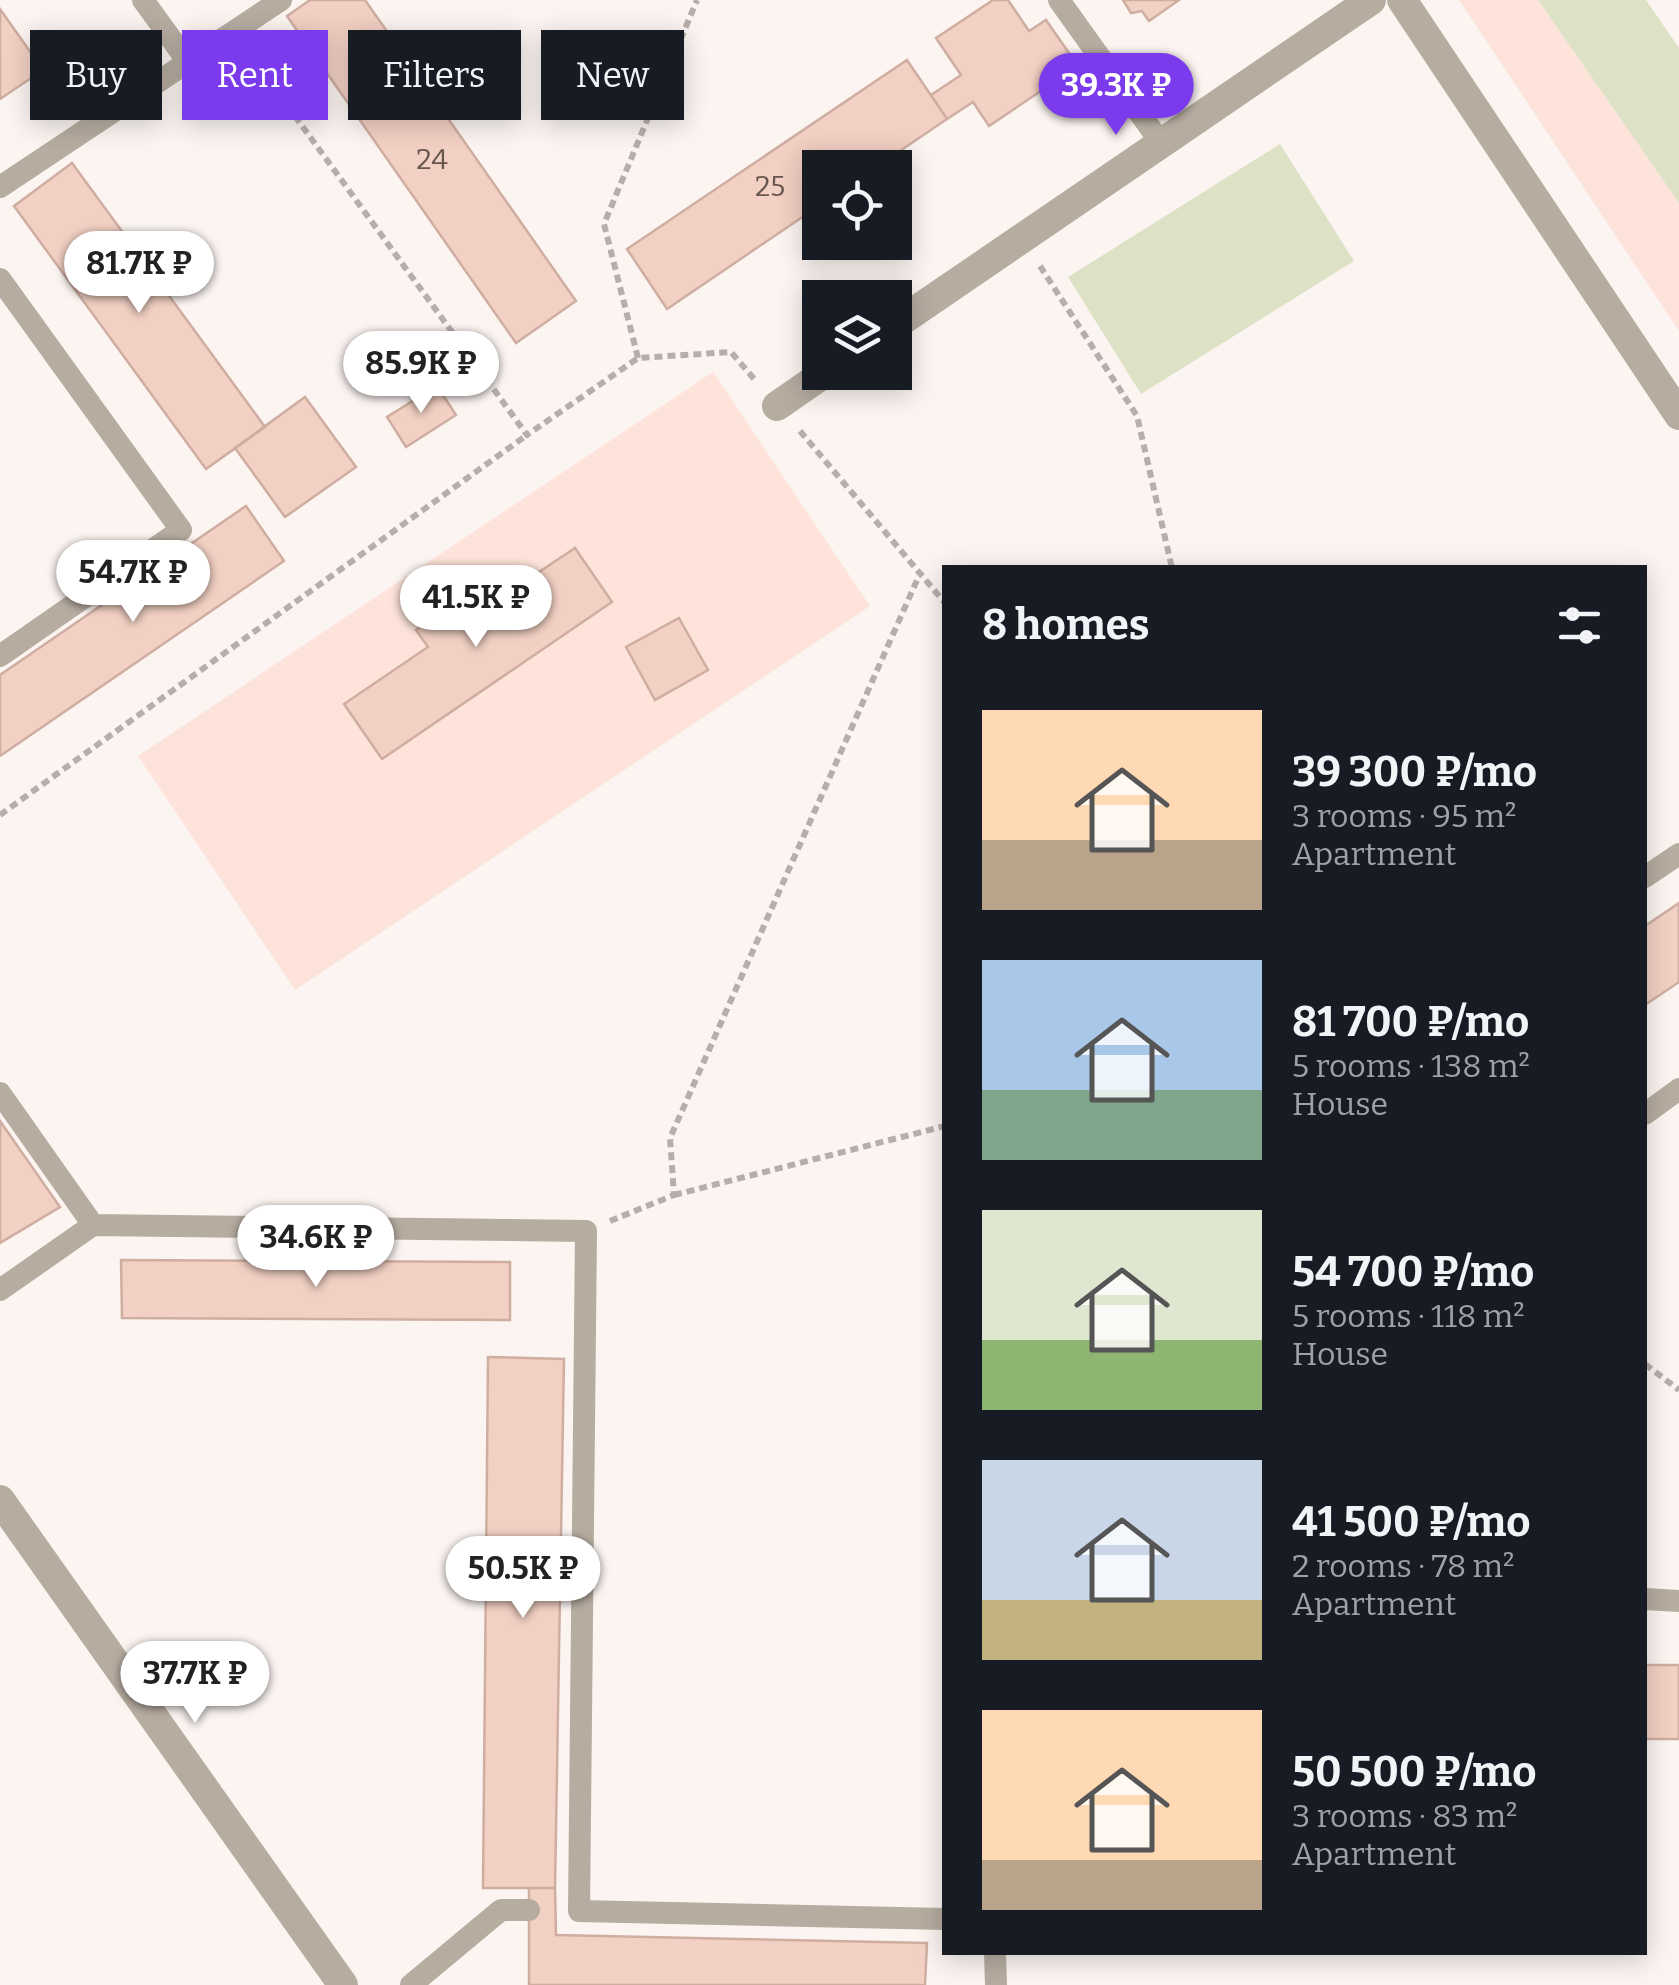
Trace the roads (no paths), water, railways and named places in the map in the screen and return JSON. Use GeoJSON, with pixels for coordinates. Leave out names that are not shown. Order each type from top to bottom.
{"type":"FeatureCollection","features":[{"type":"Feature","properties":{"kind":"street"},"geometry":{"type":"LineString","coordinates":[[912,313],[1371,0]]}},
{"type":"Feature","properties":{"kind":"street"},"geometry":{"type":"LineString","coordinates":[[1402,0],[1679,415]]}},
{"type":"Feature","properties":{"kind":"street"},"geometry":{"type":"LineString","coordinates":[[778,406],[802,389]]}},
{"type":"Feature","properties":{"kind":"street"},"geometry":{"type":"LineString","coordinates":[[0,1500],[343,1985]]}},
{"type":"Feature","properties":{"kind":"lane"},"geometry":{"type":"LineString","coordinates":[[143,0],[182,54]]}},
{"type":"Feature","properties":{"kind":"lane"},"geometry":{"type":"LineString","coordinates":[[237,30],[282,0]]}},
{"type":"Feature","properties":{"kind":"lane"},"geometry":{"type":"LineString","coordinates":[[1059,0],[1161,143]]}},
{"type":"Feature","properties":{"kind":"lane"},"geometry":{"type":"LineString","coordinates":[[0,188],[182,66]]}},
{"type":"Feature","properties":{"kind":"lane"},"geometry":{"type":"LineString","coordinates":[[0,279],[181,530],[0,656]]}},
{"type":"Feature","properties":{"kind":"lane"},"geometry":{"type":"LineString","coordinates":[[1647,876],[1679,854]]}},
{"type":"Feature","properties":{"kind":"lane"},"geometry":{"type":"LineString","coordinates":[[1647,1113],[1679,1089]]}},
{"type":"Feature","properties":{"kind":"lane"},"geometry":{"type":"LineString","coordinates":[[0,1093],[93,1226]]}},
{"type":"Feature","properties":{"kind":"lane"},"geometry":{"type":"LineString","coordinates":[[0,1290],[93,1226],[586,1230],[567,1911],[942,1919]]}},
{"type":"Feature","properties":{"kind":"lane"},"geometry":{"type":"LineString","coordinates":[[1647,1599],[1679,1601]]}},
{"type":"Feature","properties":{"kind":"lane"},"geometry":{"type":"LineString","coordinates":[[411,1985],[500,1910],[530,1910]]}},
{"type":"Feature","properties":{"kind":"lane"},"geometry":{"type":"LineString","coordinates":[[996,1955],[996,1985]]}}]}
